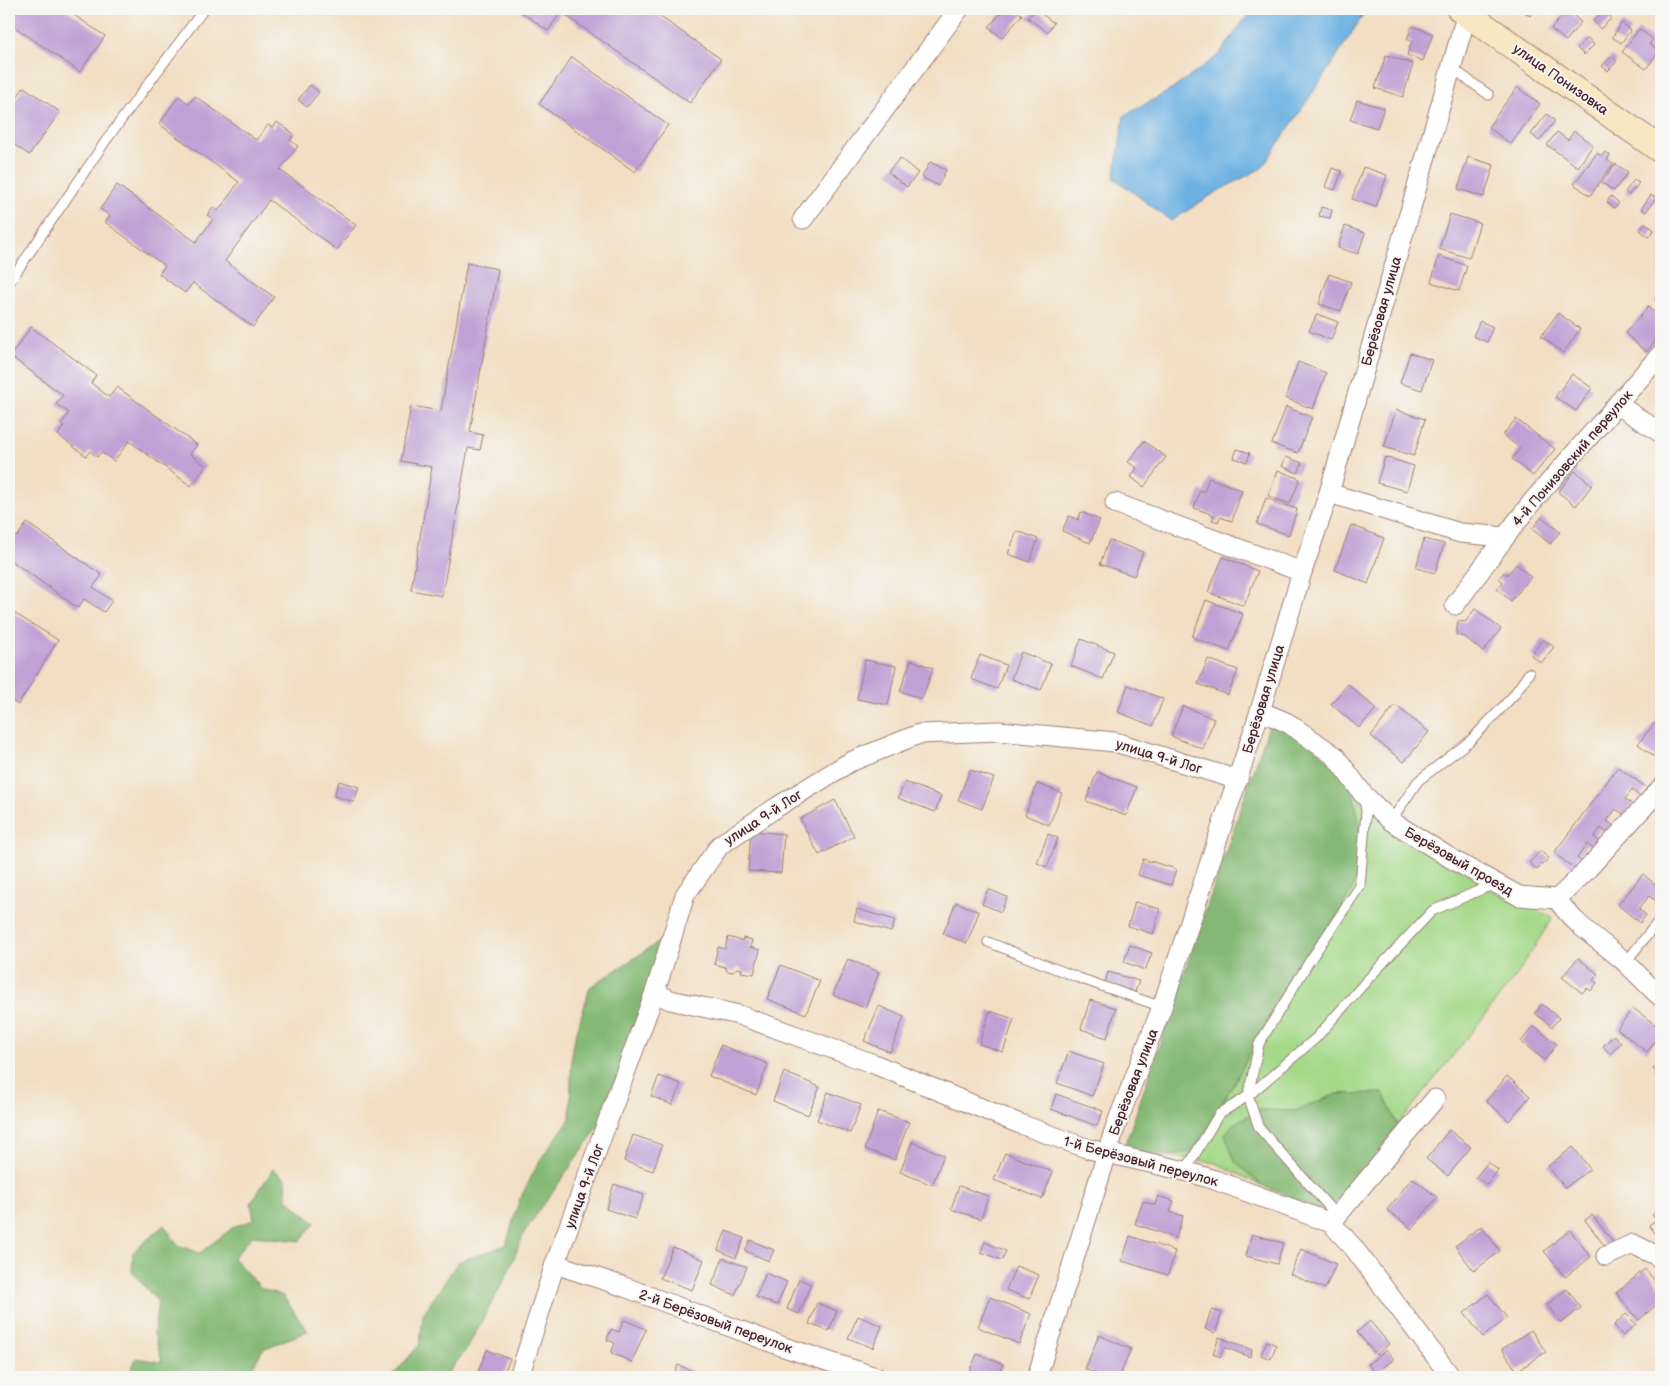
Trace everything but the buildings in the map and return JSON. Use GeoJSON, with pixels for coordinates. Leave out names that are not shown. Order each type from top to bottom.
{"type":"FeatureCollection","features":[{"type":"Feature","properties":{"kind":"main road","name":"улица Понизовка"},"geometry":{"type":"LineString","coordinates":[[1464,11],[1661,150]]}},
{"type":"Feature","properties":{"kind":"street"},"geometry":{"type":"LineString","coordinates":[[803,219],[959,9]]}},
{"type":"Feature","properties":{"kind":"street","name":"Берёзовая улица"},"geometry":{"type":"LineString","coordinates":[[1037,1377],[1115,1128],[1162,1007],[1260,711],[1328,493],[1452,68],[1464,11]]}},
{"type":"Feature","properties":{"kind":"street","name":"4-й Понизовский переулок"},"geometry":{"type":"LineString","coordinates":[[1328,493],[1460,533],[1505,537],[1532,502],[1661,354]]}},
{"type":"Feature","properties":{"kind":"street"},"geometry":{"type":"LineString","coordinates":[[1618,405],[1661,433]]}},
{"type":"Feature","properties":{"kind":"street"},"geometry":{"type":"LineString","coordinates":[[1115,503],[1302,572]]}},
{"type":"Feature","properties":{"kind":"street"},"geometry":{"type":"LineString","coordinates":[[1455,605],[1505,537]]}},
{"type":"Feature","properties":{"kind":"street","name":"Берёзовый проезд"},"geometry":{"type":"LineString","coordinates":[[1260,711],[1288,723],[1335,756],[1363,794],[1390,821],[1455,861],[1519,896],[1557,898]]}},
{"type":"Feature","properties":{"kind":"street","name":"улица 9-й Лог"},"geometry":{"type":"LineString","coordinates":[[519,1377],[555,1264],[655,992],[685,896],[720,846],[777,807],[850,762],[919,734],[999,731],[1115,742],[1238,780]]}},
{"type":"Feature","properties":{"kind":"street"},"geometry":{"type":"LineString","coordinates":[[1661,788],[1585,872],[1557,898],[1567,914],[1579,926],[1625,963],[1661,997]]}},
{"type":"Feature","properties":{"kind":"street","name":"1-й Берёзовый переулок"},"geometry":{"type":"LineString","coordinates":[[655,992],[670,1000],[739,1015],[874,1064],[1020,1124],[1107,1154],[1185,1171],[1334,1220],[1442,1375]]}},
{"type":"Feature","properties":{"kind":"street"},"geometry":{"type":"LineString","coordinates":[[1334,1220],[1435,1099]]}},
{"type":"Feature","properties":{"kind":"street"},"geometry":{"type":"LineString","coordinates":[[1606,1256],[1633,1244],[1659,1257],[1661,1260]]}},
{"type":"Feature","properties":{"kind":"street","name":"2-й Берёзовый переулок"},"geometry":{"type":"LineString","coordinates":[[555,1264],[622,1286],[784,1347],[876,1377]]}},
{"type":"Feature","properties":{"kind":"lane"},"geometry":{"type":"LineString","coordinates":[[9,283],[108,140],[204,9]]}},
{"type":"Feature","properties":{"kind":"lane"},"geometry":{"type":"LineString","coordinates":[[1452,68],[1489,95]]}},
{"type":"Feature","properties":{"kind":"lane"},"geometry":{"type":"LineString","coordinates":[[1390,821],[1418,781],[1471,740],[1513,696],[1529,673]]}},
{"type":"Feature","properties":{"kind":"lane"},"geometry":{"type":"LineString","coordinates":[[1334,1220],[1259,1128],[1248,1096],[1259,1044],[1309,962],[1360,886],[1366,811],[1363,794]]}},
{"type":"Feature","properties":{"kind":"lane"},"geometry":{"type":"LineString","coordinates":[[1185,1171],[1219,1114],[1248,1096],[1316,1038],[1432,911],[1495,883]]}},
{"type":"Feature","properties":{"kind":"lane"},"geometry":{"type":"LineString","coordinates":[[1625,963],[1661,918]]}},
{"type":"Feature","properties":{"kind":"lane"},"geometry":{"type":"LineString","coordinates":[[988,942],[1079,978],[1162,1007]]}},
{"type":"Feature","properties":{"kind":"green space"},"geometry":{"type":"Polygon","coordinates":[[[1270,723],[1287,724],[1335,766],[1352,788],[1360,828],[1358,878],[1340,911],[1289,980],[1238,1076],[1192,1151],[1169,1156],[1123,1151],[1270,723]]]}},
{"type":"Feature","properties":{"kind":"green space"},"geometry":{"type":"Polygon","coordinates":[[[1352,788],[1492,891],[1553,917],[1516,976],[1398,1125],[1383,1093],[1337,1094],[1295,1111],[1258,1110],[1235,1162],[1261,1185],[1216,1163],[1169,1156],[1192,1151],[1209,1126],[1289,980],[1340,911],[1358,878],[1360,827],[1352,788]]]}},
{"type":"Feature","properties":{"kind":"green space"},"geometry":{"type":"Polygon","coordinates":[[[668,936],[601,1123],[525,1231],[506,1277],[466,1350],[445,1377],[392,1377],[420,1344],[423,1314],[458,1262],[506,1245],[519,1201],[540,1160],[570,1119],[572,1048],[590,987],[668,936]]]}},
{"type":"Feature","properties":{"kind":"green space"},"geometry":{"type":"Polygon","coordinates":[[[1383,1093],[1398,1125],[1342,1200],[1318,1210],[1261,1185],[1235,1162],[1225,1134],[1233,1124],[1258,1110],[1295,1111],[1337,1094],[1383,1093]]]}},
{"type":"Feature","properties":{"kind":"green space"},"geometry":{"type":"Polygon","coordinates":[[[273,1169],[286,1179],[287,1199],[315,1223],[300,1241],[252,1236],[233,1258],[261,1288],[283,1296],[308,1331],[263,1349],[247,1377],[129,1377],[136,1358],[162,1362],[154,1333],[158,1302],[132,1272],[133,1252],[164,1225],[178,1245],[200,1253],[235,1226],[254,1220],[251,1203],[273,1169]]]}},
{"type":"Feature","properties":{"kind":"water"},"geometry":{"type":"Polygon","coordinates":[[[1252,9],[1367,9],[1262,168],[1218,191],[1171,221],[1114,178],[1124,116],[1171,90],[1219,55],[1252,9]]]}}]}
